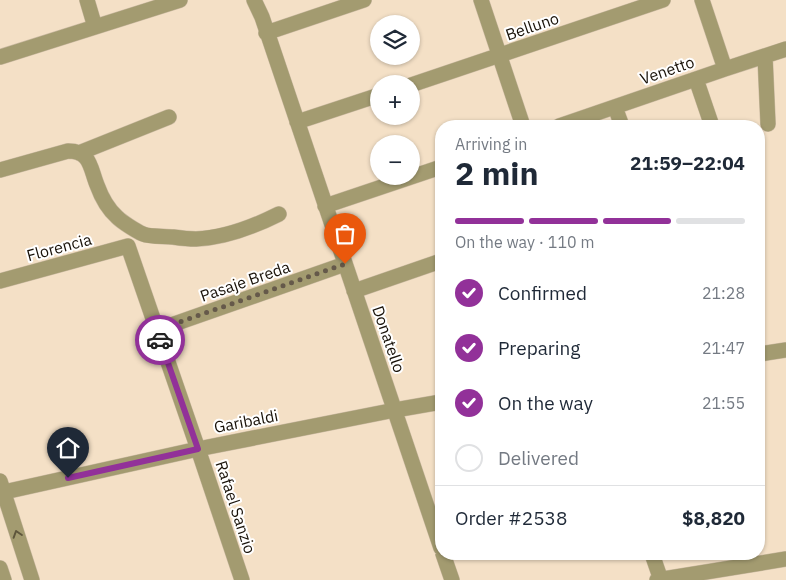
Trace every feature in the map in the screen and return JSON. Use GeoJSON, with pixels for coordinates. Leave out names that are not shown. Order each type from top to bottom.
{"type":"FeatureCollection","features":[{"type":"Feature","properties":{"kind":"street"},"geometry":{"type":"LineString","coordinates":[[87,0],[96,27]]}},
{"type":"Feature","properties":{"kind":"street"},"geometry":{"type":"LineString","coordinates":[[0,57],[180,0]]}},
{"type":"Feature","properties":{"kind":"street","name":"Donatello"},"geometry":{"type":"LineString","coordinates":[[254,0],[262,17],[435,530]]}},
{"type":"Feature","properties":{"kind":"street"},"geometry":{"type":"LineString","coordinates":[[266,33],[364,0]]}},
{"type":"Feature","properties":{"kind":"street"},"geometry":{"type":"LineString","coordinates":[[481,0],[521,120]]}},
{"type":"Feature","properties":{"kind":"street","name":"Belluno"},"geometry":{"type":"LineString","coordinates":[[420,82],[663,0]]}},
{"type":"Feature","properties":{"kind":"street"},"geometry":{"type":"LineString","coordinates":[[702,0],[725,68]]}},
{"type":"Feature","properties":{"kind":"street","name":"Venetto"},"geometry":{"type":"LineString","coordinates":[[576,120],[725,68],[786,49]]}},
{"type":"Feature","properties":{"kind":"street"},"geometry":{"type":"LineString","coordinates":[[765,56],[768,124]]}},
{"type":"Feature","properties":{"kind":"street"},"geometry":{"type":"LineString","coordinates":[[696,79],[710,120]]}},
{"type":"Feature","properties":{"kind":"street"},"geometry":{"type":"LineString","coordinates":[[297,122],[370,99]]}},
{"type":"Feature","properties":{"kind":"street"},"geometry":{"type":"LineString","coordinates":[[615,106],[620,120]]}},
{"type":"Feature","properties":{"kind":"street"},"geometry":{"type":"LineString","coordinates":[[79,153],[169,117]]}},
{"type":"Feature","properties":{"kind":"street"},"geometry":{"type":"LineString","coordinates":[[0,170],[68,152],[79,153],[88,161],[97,187],[109,207],[117,217],[144,235],[195,239],[210,237],[240,231],[260,224],[279,214]]}},
{"type":"Feature","properties":{"kind":"street"},"geometry":{"type":"LineString","coordinates":[[325,206],[435,169]]}},
{"type":"Feature","properties":{"kind":"street","name":"Florencia"},"geometry":{"type":"LineString","coordinates":[[0,281],[128,246]]}},
{"type":"Feature","properties":{"kind":"street","name":"Rafael Sanzio"},"geometry":{"type":"LineString","coordinates":[[128,246],[242,580]]}},
{"type":"Feature","properties":{"kind":"street"},"geometry":{"type":"LineString","coordinates":[[354,291],[435,263]]}},
{"type":"Feature","properties":{"kind":"street","name":"Pasaje Breda"},"geometry":{"type":"LineString","coordinates":[[157,330],[345,264]]}},
{"type":"Feature","properties":{"kind":"street"},"geometry":{"type":"LineString","coordinates":[[765,353],[786,350]]}},
{"type":"Feature","properties":{"kind":"street","name":"Garibaldi"},"geometry":{"type":"LineString","coordinates":[[1,489],[435,403]]}},
{"type":"Feature","properties":{"kind":"street"},"geometry":{"type":"LineString","coordinates":[[1,489],[32,580]]}},
{"type":"Feature","properties":{"kind":"street"},"geometry":{"type":"LineString","coordinates":[[654,560],[659,580],[786,559]]}},
{"type":"Feature","properties":{"kind":"street"},"geometry":{"type":"LineString","coordinates":[[445,560],[452,580]]}},
{"type":"Feature","properties":{"kind":"street"},"geometry":{"type":"LineString","coordinates":[[0,568],[4,580]]}},
{"type":"Feature","properties":{"kind":"way so far"},"geometry":{"type":"LineString","coordinates":[[160,340],[157,330],[345,264]]}},
{"type":"Feature","properties":{"kind":"route"},"geometry":{"type":"LineString","coordinates":[[68,478],[198,449],[160,340]]}}]}
